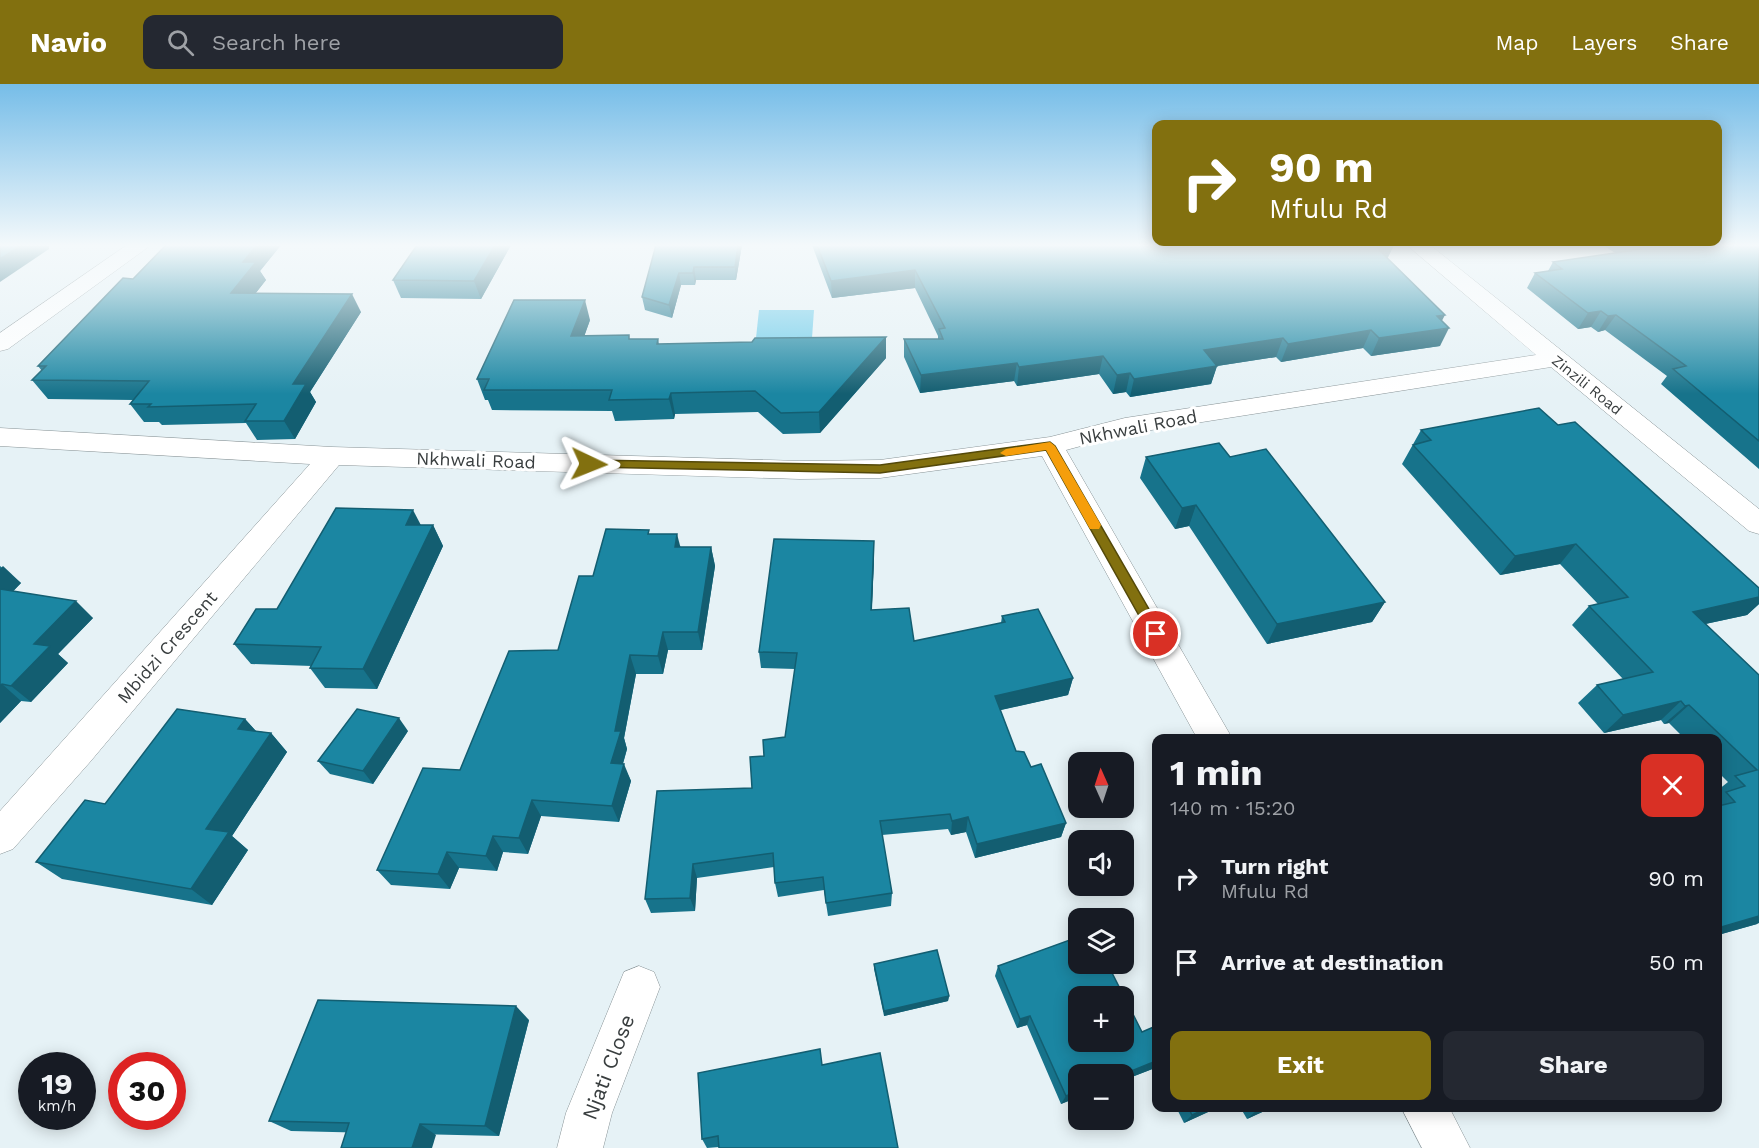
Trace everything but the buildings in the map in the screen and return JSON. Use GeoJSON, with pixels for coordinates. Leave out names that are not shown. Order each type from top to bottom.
{"type":"FeatureCollection","features":[{"type":"Feature","properties":{"kind":"street"},"geometry":{"type":"LineString","coordinates":[[0,344],[70,295]]}},
{"type":"Feature","properties":{"kind":"street","name":"Zinzili Road"},"geometry":{"type":"LineString","coordinates":[[1477,295],[1759,524]]}},
{"type":"Feature","properties":{"kind":"street","name":"Nkhwali Road"},"geometry":{"type":"LineString","coordinates":[[0,437],[332,456],[800,470],[880,469],[1050,446],[1125,426],[1555,359]]}},
{"type":"Feature","properties":{"kind":"street"},"geometry":{"type":"LineString","coordinates":[[1050,446],[1213,734]]}},
{"type":"Feature","properties":{"kind":"street","name":"Mbidzi Crescent"},"geometry":{"type":"LineString","coordinates":[[0,837],[78,751],[332,456]]}},
{"type":"Feature","properties":{"kind":"street","name":"Njati Close"},"geometry":{"type":"LineString","coordinates":[[580,1148],[589,1113],[639,987]]}},
{"type":"Feature","properties":{"kind":"street"},"geometry":{"type":"LineString","coordinates":[[1427,1112],[1447,1148]]}},
{"type":"Feature","properties":{"kind":"water"},"geometry":{"type":"Polygon","coordinates":[[[759,310],[814,310],[812,338],[756,338],[759,310]]]}},
{"type":"Feature","properties":{"kind":"slow traffic"},"geometry":{"type":"LineString","coordinates":[[1006,453],[1050,446],[1095,525]]}},
{"type":"Feature","properties":{"kind":"route"},"geometry":{"type":"LineString","coordinates":[[589,464],[800,470],[880,469],[1050,446],[1156,634]]}}]}
